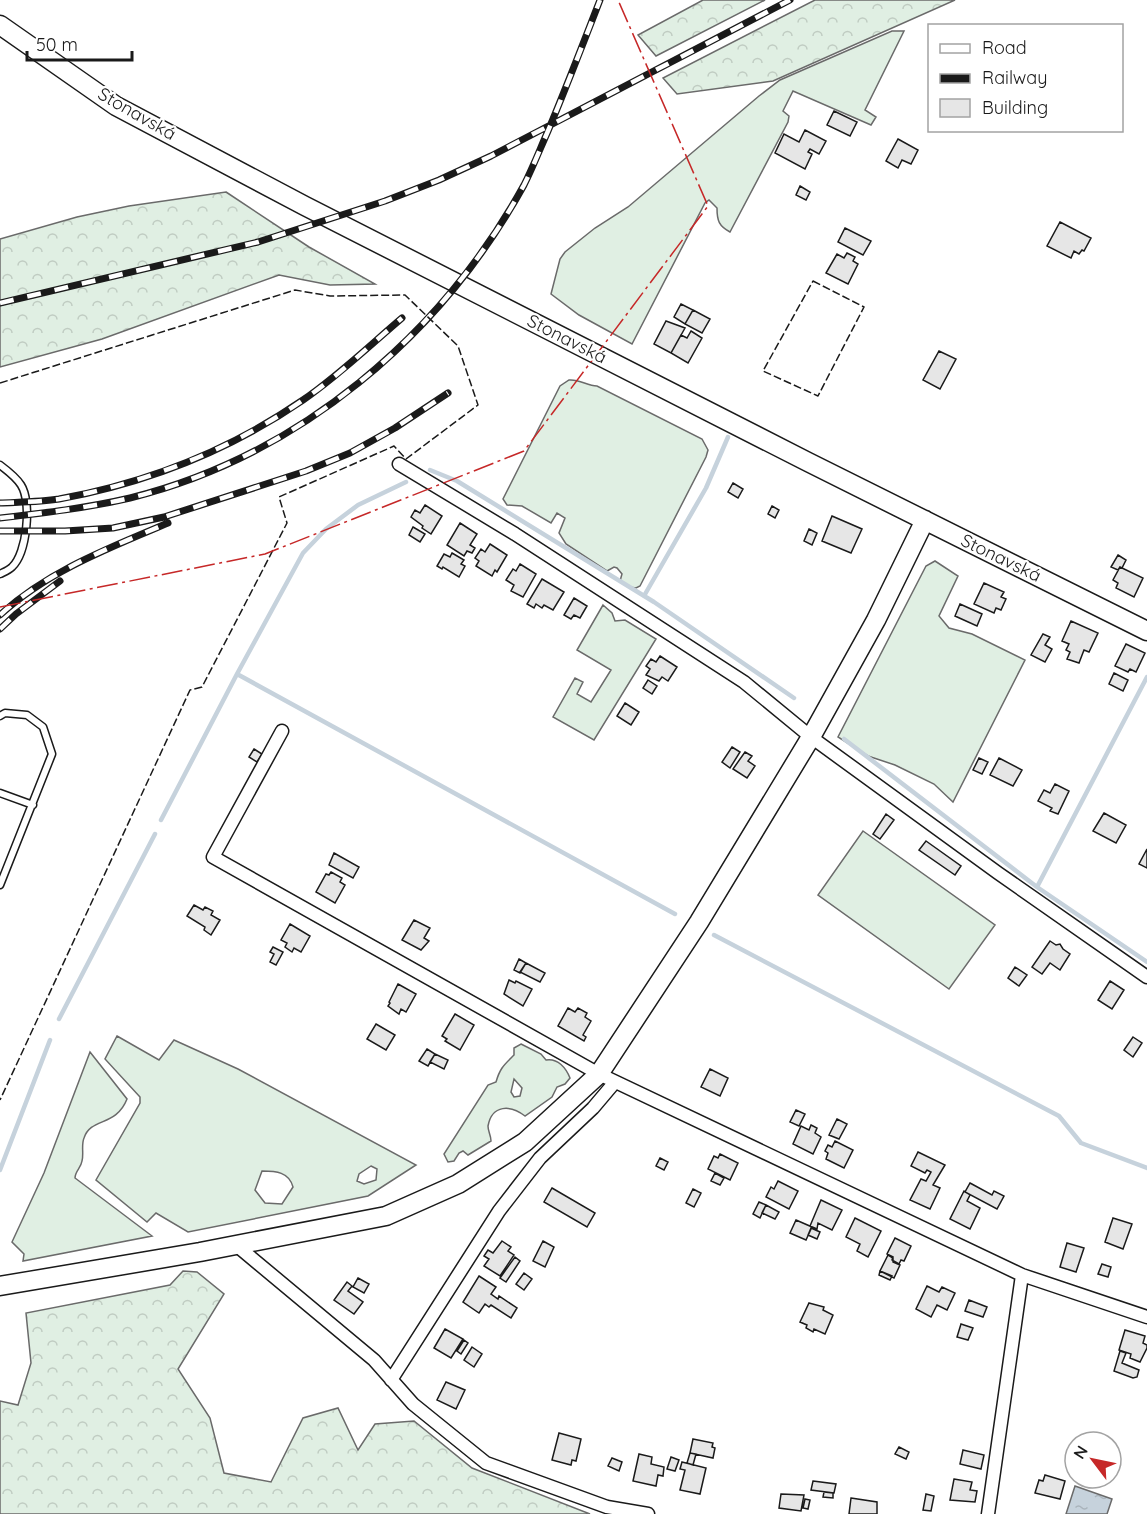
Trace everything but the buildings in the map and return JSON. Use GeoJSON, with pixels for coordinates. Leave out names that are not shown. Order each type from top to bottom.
{"type":"FeatureCollection","features":[{"type":"Feature","properties":{"kind":"street","name":"Stonavská"},"geometry":{"type":"LineString","coordinates":[[0,25],[116,106],[458,285],[1147,631]]}},
{"type":"Feature","properties":{"kind":"street"},"geometry":{"type":"LineString","coordinates":[[399,464],[515,534],[744,682],[811,737],[998,873],[1147,977]]}},
{"type":"Feature","properties":{"kind":"street"},"geometry":{"type":"LineString","coordinates":[[392,1380],[499,1211],[540,1158],[592,1108],[607,1078],[699,922],[811,737],[876,620],[925,520]]}},
{"type":"Feature","properties":{"kind":"street"},"geometry":{"type":"LineString","coordinates":[[282,731],[213,857],[607,1078],[1022,1275],[1147,1317]]}},
{"type":"Feature","properties":{"kind":"street"},"geometry":{"type":"LineString","coordinates":[[0,1286],[386,1216],[458,1184],[525,1142],[607,1078]]}},
{"type":"Feature","properties":{"kind":"street"},"geometry":{"type":"LineString","coordinates":[[236,1245],[374,1360],[413,1404],[486,1463],[607,1507],[648,1514]]}},
{"type":"Feature","properties":{"kind":"street"},"geometry":{"type":"LineString","coordinates":[[988,1514],[1022,1275]]}},
{"type":"Feature","properties":{"kind":"lane"},"geometry":{"type":"LineString","coordinates":[[0,465],[21,485],[27,515],[26,532],[20,557],[12,567],[0,574]]}},
{"type":"Feature","properties":{"kind":"lane"},"geometry":{"type":"LineString","coordinates":[[0,716],[5,713],[27,715],[43,727],[52,754],[0,885]]}},
{"type":"Feature","properties":{"kind":"lane"},"geometry":{"type":"LineString","coordinates":[[0,793],[33,805]]}},
{"type":"Feature","properties":{"kind":"green space"},"geometry":{"type":"Polygon","coordinates":[[[703,0],[765,0],[656,56],[638,35],[703,0]]]}},
{"type":"Feature","properties":{"kind":"green space"},"geometry":{"type":"Polygon","coordinates":[[[815,0],[955,0],[773,81],[677,94],[663,78],[815,0]]]}},
{"type":"Feature","properties":{"kind":"green space"},"geometry":{"type":"Polygon","coordinates":[[[892,31],[904,31],[865,110],[876,117],[871,125],[793,91],[783,111],[789,116],[788,122],[730,232],[719,223],[717,208],[709,200],[705,203],[632,344],[579,315],[551,294],[560,259],[565,252],[595,228],[628,207],[759,96],[780,80],[892,31]]]}},
{"type":"Feature","properties":{"kind":"green space"},"geometry":{"type":"Polygon","coordinates":[[[226,192],[309,247],[375,284],[330,285],[279,275],[102,339],[0,367],[0,239],[77,217],[129,206],[226,192]]]}},
{"type":"Feature","properties":{"kind":"green space"},"geometry":{"type":"Polygon","coordinates":[[[569,380],[597,386],[702,439],[708,450],[640,586],[636,588],[629,587],[620,581],[622,574],[617,568],[614,567],[607,571],[566,544],[559,533],[565,518],[557,513],[551,523],[522,506],[507,505],[503,499],[560,386],[569,380]]]}},
{"type":"Feature","properties":{"kind":"green space"},"geometry":{"type":"Polygon","coordinates":[[[935,561],[958,576],[939,616],[949,628],[972,634],[1025,660],[953,802],[934,784],[895,765],[868,756],[838,737],[926,566],[935,561]]]}},
{"type":"Feature","properties":{"kind":"green space"},"geometry":{"type":"Polygon","coordinates":[[[603,605],[612,613],[615,621],[625,620],[656,639],[594,740],[553,717],[575,678],[583,682],[577,694],[591,702],[611,670],[577,650],[603,605]]]}},
{"type":"Feature","properties":{"kind":"green space"},"geometry":{"type":"Polygon","coordinates":[[[863,831],[995,925],[949,989],[818,895],[863,831]]]}},
{"type":"Feature","properties":{"kind":"green space"},"geometry":{"type":"Polygon","coordinates":[[[117,1036],[159,1060],[174,1040],[238,1069],[416,1165],[368,1196],[188,1232],[156,1213],[147,1222],[96,1180],[140,1103],[140,1097],[105,1059],[117,1036]],[[371,1166],[359,1174],[357,1181],[364,1184],[376,1180],[377,1169],[371,1166]],[[262,1171],[255,1190],[265,1203],[282,1204],[293,1187],[291,1182],[281,1173],[262,1171]]]}},
{"type":"Feature","properties":{"kind":"green space"},"geometry":{"type":"Polygon","coordinates":[[[521,1044],[541,1054],[546,1060],[558,1062],[570,1078],[565,1084],[557,1087],[552,1097],[525,1116],[514,1110],[498,1110],[490,1119],[488,1126],[491,1141],[468,1155],[463,1151],[454,1161],[448,1162],[444,1154],[488,1085],[496,1082],[503,1067],[514,1055],[514,1048],[521,1044]],[[514,1079],[511,1092],[514,1097],[520,1096],[522,1088],[514,1079]]]}},
{"type":"Feature","properties":{"kind":"green space"},"geometry":{"type":"Polygon","coordinates":[[[90,1052],[127,1099],[117,1114],[87,1131],[83,1141],[83,1158],[75,1178],[152,1236],[23,1261],[24,1254],[12,1242],[44,1173],[90,1052]]]}},
{"type":"Feature","properties":{"kind":"green space"},"geometry":{"type":"Polygon","coordinates":[[[183,1271],[197,1272],[224,1294],[178,1369],[210,1418],[224,1473],[271,1482],[303,1418],[338,1408],[358,1450],[375,1424],[414,1421],[472,1468],[590,1514],[0,1514],[0,1401],[18,1405],[31,1363],[26,1313],[170,1285],[183,1271]]]}},
{"type":"Feature","properties":{"kind":"water"},"geometry":{"type":"Polygon","coordinates":[[[1074,1490],[1086,1490],[1112,1499],[1107,1514],[1066,1514],[1074,1490]]]}},
{"type":"Feature","properties":{"kind":"waterway"},"geometry":{"type":"LineString","coordinates":[[644,596],[706,488],[728,437]]}},
{"type":"Feature","properties":{"kind":"waterway"},"geometry":{"type":"LineString","coordinates":[[430,470],[457,481],[654,602],[794,698]]}},
{"type":"Feature","properties":{"kind":"waterway"},"geometry":{"type":"LineString","coordinates":[[161,820],[303,553],[326,529],[358,505],[406,482]]}},
{"type":"Feature","properties":{"kind":"waterway"},"geometry":{"type":"LineString","coordinates":[[237,674],[675,914]]}},
{"type":"Feature","properties":{"kind":"waterway"},"geometry":{"type":"LineString","coordinates":[[1037,887],[1147,677]]}},
{"type":"Feature","properties":{"kind":"waterway"},"geometry":{"type":"LineString","coordinates":[[844,739],[1037,887],[1147,962]]}},
{"type":"Feature","properties":{"kind":"waterway"},"geometry":{"type":"LineString","coordinates":[[59,1019],[155,834]]}},
{"type":"Feature","properties":{"kind":"waterway"},"geometry":{"type":"LineString","coordinates":[[714,935],[1059,1116],[1081,1143],[1147,1168]]}},
{"type":"Feature","properties":{"kind":"waterway"},"geometry":{"type":"LineString","coordinates":[[0,1170],[50,1040]]}},
{"type":"Feature","properties":{"kind":"railway"},"geometry":{"type":"LineString","coordinates":[[0,518],[114,502],[192,479],[251,453],[307,420],[359,382],[407,339],[451,292],[490,240],[530,172],[600,0]]}},
{"type":"Feature","properties":{"kind":"railway"},"geometry":{"type":"LineString","coordinates":[[0,303],[258,242],[385,201],[491,156],[790,0]]}},
{"type":"Feature","properties":{"kind":"railway"},"geometry":{"type":"LineString","coordinates":[[0,503],[52,500],[124,484],[217,449],[275,418],[316,391],[402,318]]}},
{"type":"Feature","properties":{"kind":"railway"},"geometry":{"type":"LineString","coordinates":[[0,531],[113,528],[164,517],[306,471],[350,453],[395,428],[448,393]]}},
{"type":"Feature","properties":{"kind":"railway"},"geometry":{"type":"LineString","coordinates":[[0,615],[19,599],[59,573],[102,551],[168,523]]}},
{"type":"Feature","properties":{"kind":"railway"},"geometry":{"type":"LineString","coordinates":[[0,629],[60,581]]}},
{"type":"Feature","properties":{"kind":"fence"},"geometry":{"type":"LineString","coordinates":[[813,281],[864,307],[818,396],[763,371],[813,281]]}},
{"type":"Feature","properties":{"kind":"fence"},"geometry":{"type":"LineString","coordinates":[[0,383],[295,290],[330,296],[405,295],[458,346],[478,405],[406,459],[394,446],[279,497],[287,523],[202,687],[190,690],[0,1100]]}},
{"type":"Feature","properties":{"kind":"power"},"geometry":{"type":"LineString","coordinates":[[0,607],[265,554],[524,451],[708,206],[618,0]]}}]}
